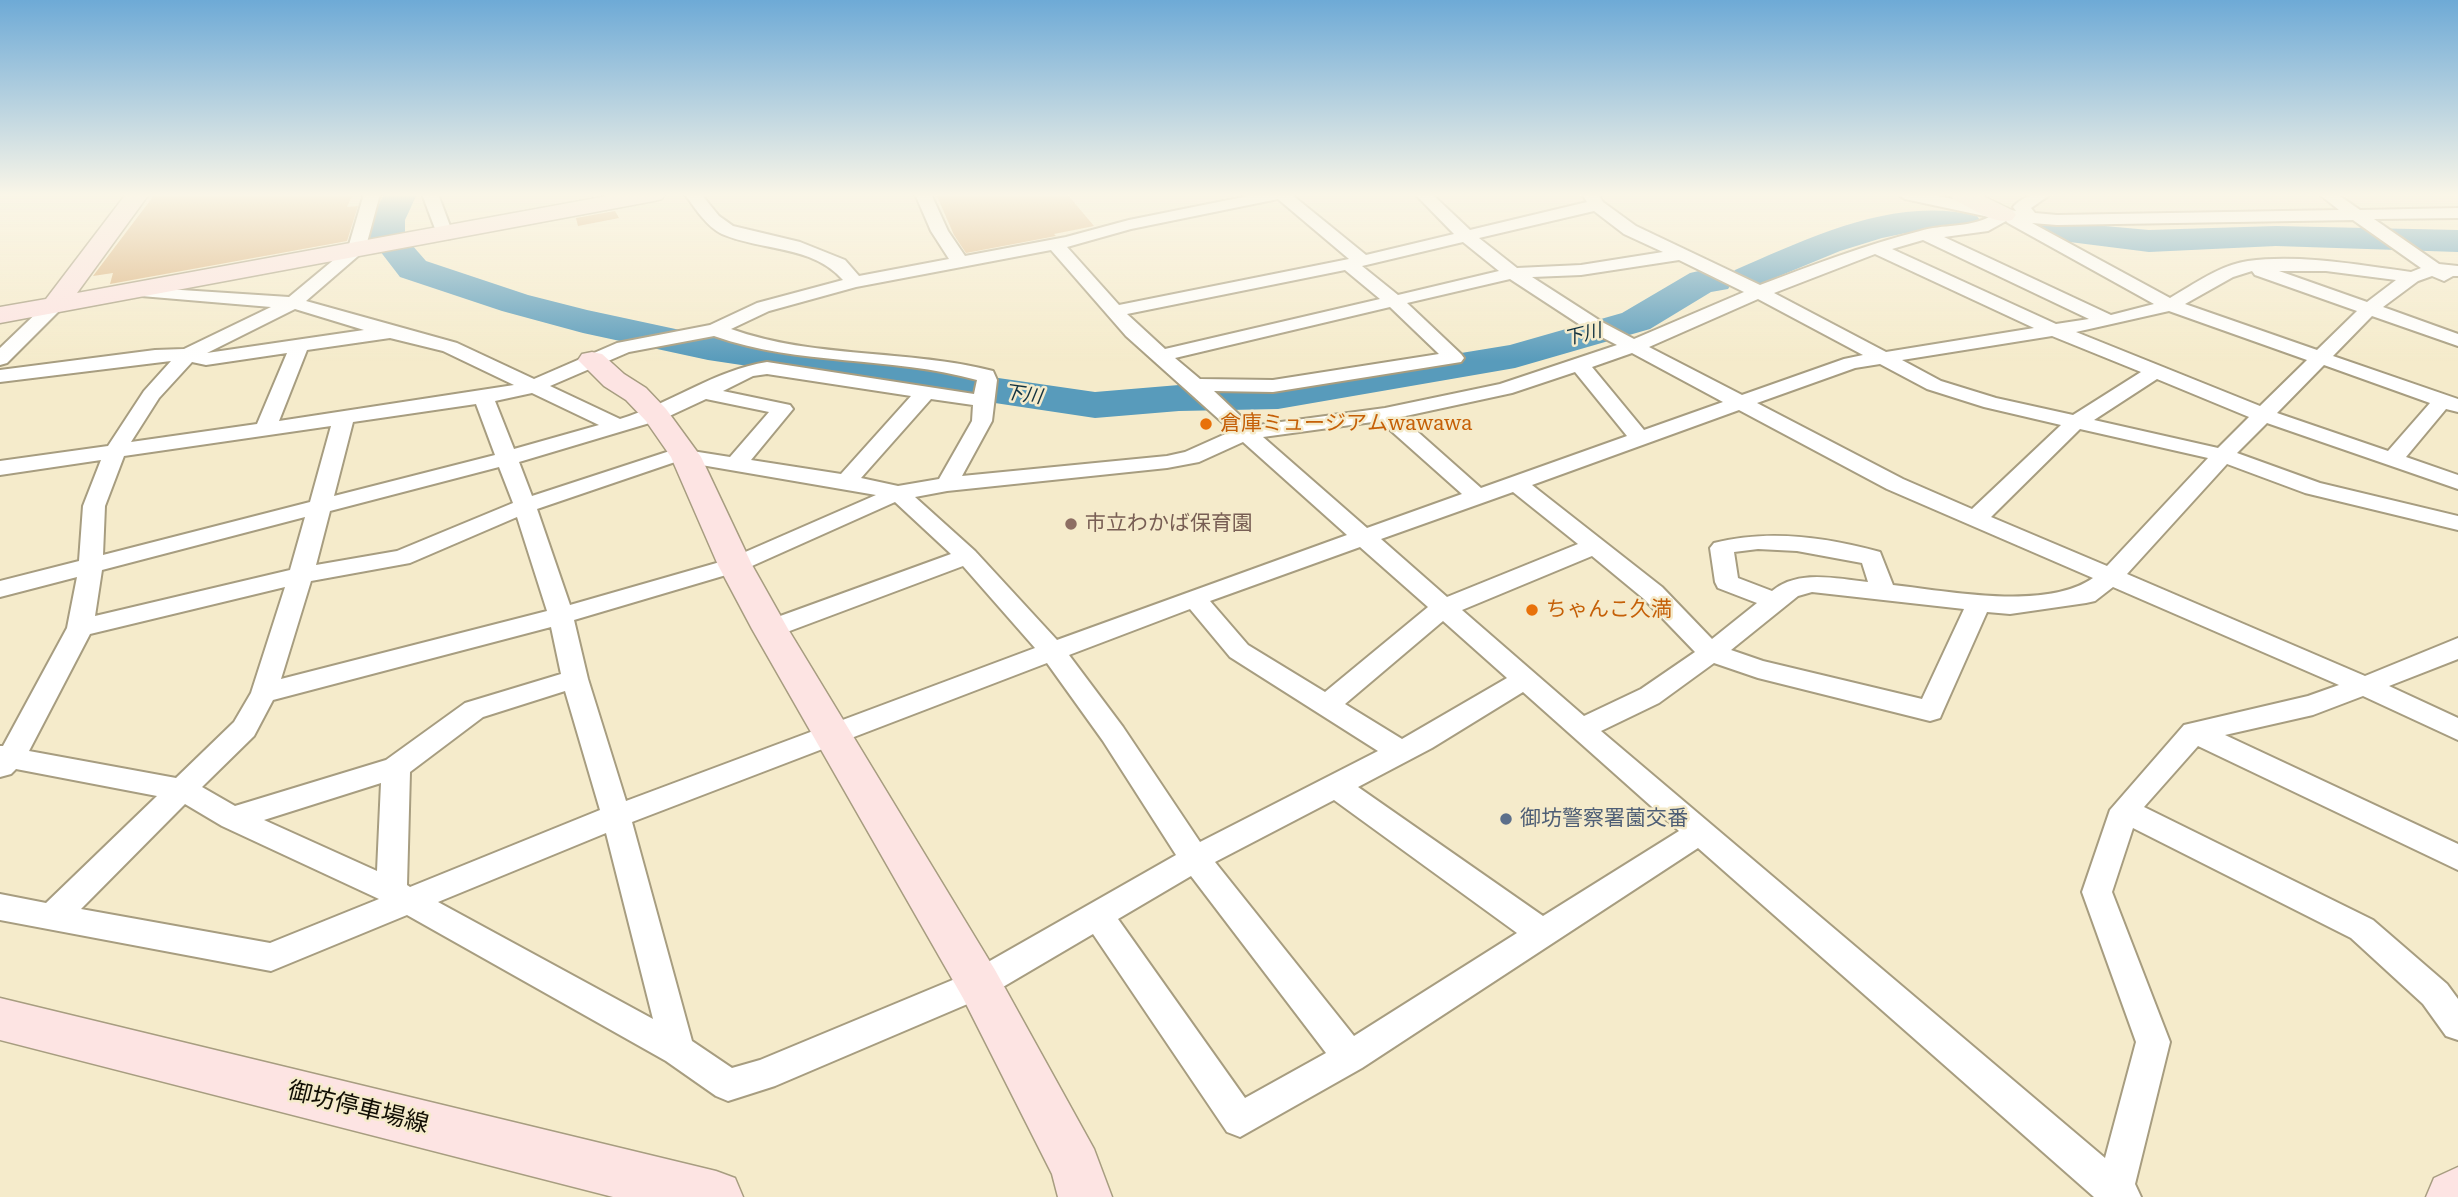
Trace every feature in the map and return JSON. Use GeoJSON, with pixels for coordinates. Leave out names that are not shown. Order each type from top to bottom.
{"type":"FeatureCollection","features":[{"type":"Feature","properties":{"kind":"main road"},"geometry":{"type":"LineString","coordinates":[[55,305],[96,250]]}},
{"type":"Feature","properties":{"kind":"main road"},"geometry":{"type":"LineString","coordinates":[[0,315],[364,250]]}},
{"type":"Feature","properties":{"kind":"main road"},"geometry":{"type":"LineString","coordinates":[[592,360],[614,380],[636,394],[656,415],[684,455],[735,565],[770,629],[979,984],[1076,1167],[1085,1197]]}},
{"type":"Feature","properties":{"kind":"main road","name":"御坊停車場線"},"geometry":{"type":"LineString","coordinates":[[0,1019],[716,1197]]}},
{"type":"Feature","properties":{"kind":"main road"},"geometry":{"type":"LineString","coordinates":[[2453,1197],[2458,1193]]}},
{"type":"Feature","properties":{"kind":"street"},"geometry":{"type":"LineString","coordinates":[[376,250],[293,303],[188,355],[151,395],[115,451],[94,506],[90,565],[80,628],[38,711],[4,760],[184,790],[232,818],[399,896],[678,1050],[728,1085],[764,1075],[979,984],[1195,859],[1401,752],[1525,679]]}},
{"type":"Feature","properties":{"kind":"street"},"geometry":{"type":"LineString","coordinates":[[804,250],[839,264],[855,282]]}},
{"type":"Feature","properties":{"kind":"street"},"geometry":{"type":"LineString","coordinates":[[950,250],[962,264]]}},
{"type":"Feature","properties":{"kind":"street"},"geometry":{"type":"LineString","coordinates":[[0,468],[483,397],[532,387],[592,360],[637,344],[715,330],[763,307],[855,282],[1028,250]]}},
{"type":"Feature","properties":{"kind":"street"},"geometry":{"type":"LineString","coordinates":[[1060,250],[1115,312],[1246,433],[1581,729],[2119,1194],[2153,1042],[2097,892],[2124,810],[2194,732],[2313,705],[2444,656],[2458,648]]}},
{"type":"Feature","properties":{"kind":"street"},"geometry":{"type":"LineString","coordinates":[[1199,387],[1273,386],[1454,358],[1342,250]]}},
{"type":"Feature","properties":{"kind":"street"},"geometry":{"type":"LineString","coordinates":[[1115,312],[1409,250]]}},
{"type":"Feature","properties":{"kind":"street"},"geometry":{"type":"LineString","coordinates":[[1483,250],[1513,273],[1595,326],[1895,484],[2365,686],[2458,730]]}},
{"type":"Feature","properties":{"kind":"street"},"geometry":{"type":"LineString","coordinates":[[1675,250],[1934,385],[1991,403],[2222,455],[2314,488],[2458,523]]}},
{"type":"Feature","properties":{"kind":"street"},"geometry":{"type":"LineString","coordinates":[[264,693],[561,616],[735,565],[898,493],[947,484],[1167,462],[1191,457],[1246,433],[1385,414],[1505,389],[1579,364],[1626,342],[1871,250]]}},
{"type":"Feature","properties":{"kind":"street"},"geometry":{"type":"LineString","coordinates":[[1880,250],[2054,330],[2263,415],[2458,482]]}},
{"type":"Feature","properties":{"kind":"street"},"geometry":{"type":"LineString","coordinates":[[1959,250],[2109,321]]}},
{"type":"Feature","properties":{"kind":"street"},"geometry":{"type":"LineString","coordinates":[[2068,250],[2170,305],[2450,403],[2392,460]]}},
{"type":"Feature","properties":{"kind":"street"},"geometry":{"type":"LineString","coordinates":[[2407,250],[2458,286]]}},
{"type":"Feature","properties":{"kind":"street"},"geometry":{"type":"LineString","coordinates":[[1160,356],[1513,273],[1581,270],[1684,254]]}},
{"type":"Feature","properties":{"kind":"street"},"geometry":{"type":"LineString","coordinates":[[0,907],[271,957],[399,896],[833,736],[1194,597],[1851,363],[2109,321],[2170,305],[2227,274],[2249,266],[2326,265],[2412,277]]}},
{"type":"Feature","properties":{"kind":"street"},"geometry":{"type":"LineString","coordinates":[[2249,266],[2458,340]]}},
{"type":"Feature","properties":{"kind":"street"},"geometry":{"type":"LineString","coordinates":[[1581,729],[1650,696],[1711,653],[1789,590],[1812,584],[2010,606],[2086,595],[2110,578],[2222,455],[2369,309],[2412,277],[2434,269],[2458,271]]}},
{"type":"Feature","properties":{"kind":"street"},"geometry":{"type":"LineString","coordinates":[[141,290],[293,303],[450,347],[618,426]]}},
{"type":"Feature","properties":{"kind":"street"},"geometry":{"type":"LineString","coordinates":[[0,359],[55,305]]}},
{"type":"Feature","properties":{"kind":"street"},"geometry":{"type":"LineString","coordinates":[[715,330],[741,340],[837,357],[892,360],[986,374],[982,421],[947,484]]}},
{"type":"Feature","properties":{"kind":"street"},"geometry":{"type":"LineString","coordinates":[[0,376],[155,356],[188,355],[206,359],[390,332]]}},
{"type":"Feature","properties":{"kind":"street"},"geometry":{"type":"LineString","coordinates":[[265,429],[299,345]]}},
{"type":"Feature","properties":{"kind":"street"},"geometry":{"type":"LineString","coordinates":[[1579,364],[1640,438]]}},
{"type":"Feature","properties":{"kind":"street"},"geometry":{"type":"LineString","coordinates":[[0,589],[504,459],[656,415],[748,371],[767,368],[925,393],[985,393]]}},
{"type":"Feature","properties":{"kind":"street"},"geometry":{"type":"LineString","coordinates":[[1975,519],[2076,422],[2156,371]]}},
{"type":"Feature","properties":{"kind":"street"},"geometry":{"type":"LineString","coordinates":[[706,393],[783,409],[736,464]]}},
{"type":"Feature","properties":{"kind":"street"},"geometry":{"type":"LineString","coordinates":[[846,481],[925,393]]}},
{"type":"Feature","properties":{"kind":"street"},"geometry":{"type":"LineString","coordinates":[[483,397],[504,459],[525,506],[561,616],[575,679],[616,816],[678,1050]]}},
{"type":"Feature","properties":{"kind":"street"},"geometry":{"type":"LineString","coordinates":[[1385,414],[1476,495]]}},
{"type":"Feature","properties":{"kind":"street"},"geometry":{"type":"LineString","coordinates":[[52,917],[244,729],[264,693],[301,575],[344,417]]}},
{"type":"Feature","properties":{"kind":"street"},"geometry":{"type":"LineString","coordinates":[[80,628],[301,575],[402,558],[448,536],[525,506],[684,455],[846,481],[898,493],[967,556],[1052,651],[1113,734],[1195,859],[1350,1057]]}},
{"type":"Feature","properties":{"kind":"street"},"geometry":{"type":"LineString","coordinates":[[1515,482],[1653,593],[1711,653],[1758,669],[1930,711],[1979,602]]}},
{"type":"Feature","properties":{"kind":"street"},"geometry":{"type":"LineString","coordinates":[[1775,601],[1727,582],[1722,548],[1738,543],[1807,545],[1872,557],[1884,592]]}},
{"type":"Feature","properties":{"kind":"street"},"geometry":{"type":"LineString","coordinates":[[1326,705],[1443,608],[1594,546]]}},
{"type":"Feature","properties":{"kind":"street"},"geometry":{"type":"LineString","coordinates":[[770,629],[967,556]]}},
{"type":"Feature","properties":{"kind":"street"},"geometry":{"type":"LineString","coordinates":[[1194,597],[1239,651],[1401,752]]}},
{"type":"Feature","properties":{"kind":"street"},"geometry":{"type":"LineString","coordinates":[[232,818],[397,768],[474,710],[575,679]]}},
{"type":"Feature","properties":{"kind":"street"},"geometry":{"type":"LineString","coordinates":[[2194,732],[2458,858]]}},
{"type":"Feature","properties":{"kind":"street"},"geometry":{"type":"LineString","coordinates":[[397,768],[399,896]]}},
{"type":"Feature","properties":{"kind":"street"},"geometry":{"type":"LineString","coordinates":[[1335,786],[1542,933]]}},
{"type":"Feature","properties":{"kind":"street"},"geometry":{"type":"LineString","coordinates":[[2124,810],[2362,929],[2435,995],[2458,1025]]}},
{"type":"Feature","properties":{"kind":"street"},"geometry":{"type":"LineString","coordinates":[[1097,915],[1240,1120],[1350,1057],[1700,832]]}},
{"type":"Feature","properties":{"kind":"building"},"geometry":{"type":"Polygon","coordinates":[[[113,250],[298,250],[110,284],[113,273],[93,276],[113,250]]]}},
{"type":"Feature","properties":{"kind":"waterway","name":"下川"},"geometry":{"type":"LineString","coordinates":[[397,250],[413,269],[515,303],[583,321],[708,348],[1095,405],[1179,398],[1278,396],[1515,356],[1636,321],[1703,281],[1715,281]]}},
{"type":"Feature","properties":{"kind":"waterway","name":"下川"},"geometry":{"type":"LineString","coordinates":[[1748,278],[1813,250]]}},
{"type":"Feature","properties":{"kind":"place","name":"倉庫ミュージアムwawawa"},"geometry":{"type":"Point","coordinates":[1206,424]}},
{"type":"Feature","properties":{"kind":"place","name":"市立わかば保育園"},"geometry":{"type":"Point","coordinates":[1071,524]}},
{"type":"Feature","properties":{"kind":"place","name":"ちゃんこ久満"},"geometry":{"type":"Point","coordinates":[1532,610]}},
{"type":"Feature","properties":{"kind":"place","name":"御坊警察署薗交番"},"geometry":{"type":"Point","coordinates":[1506,819]}}]}
